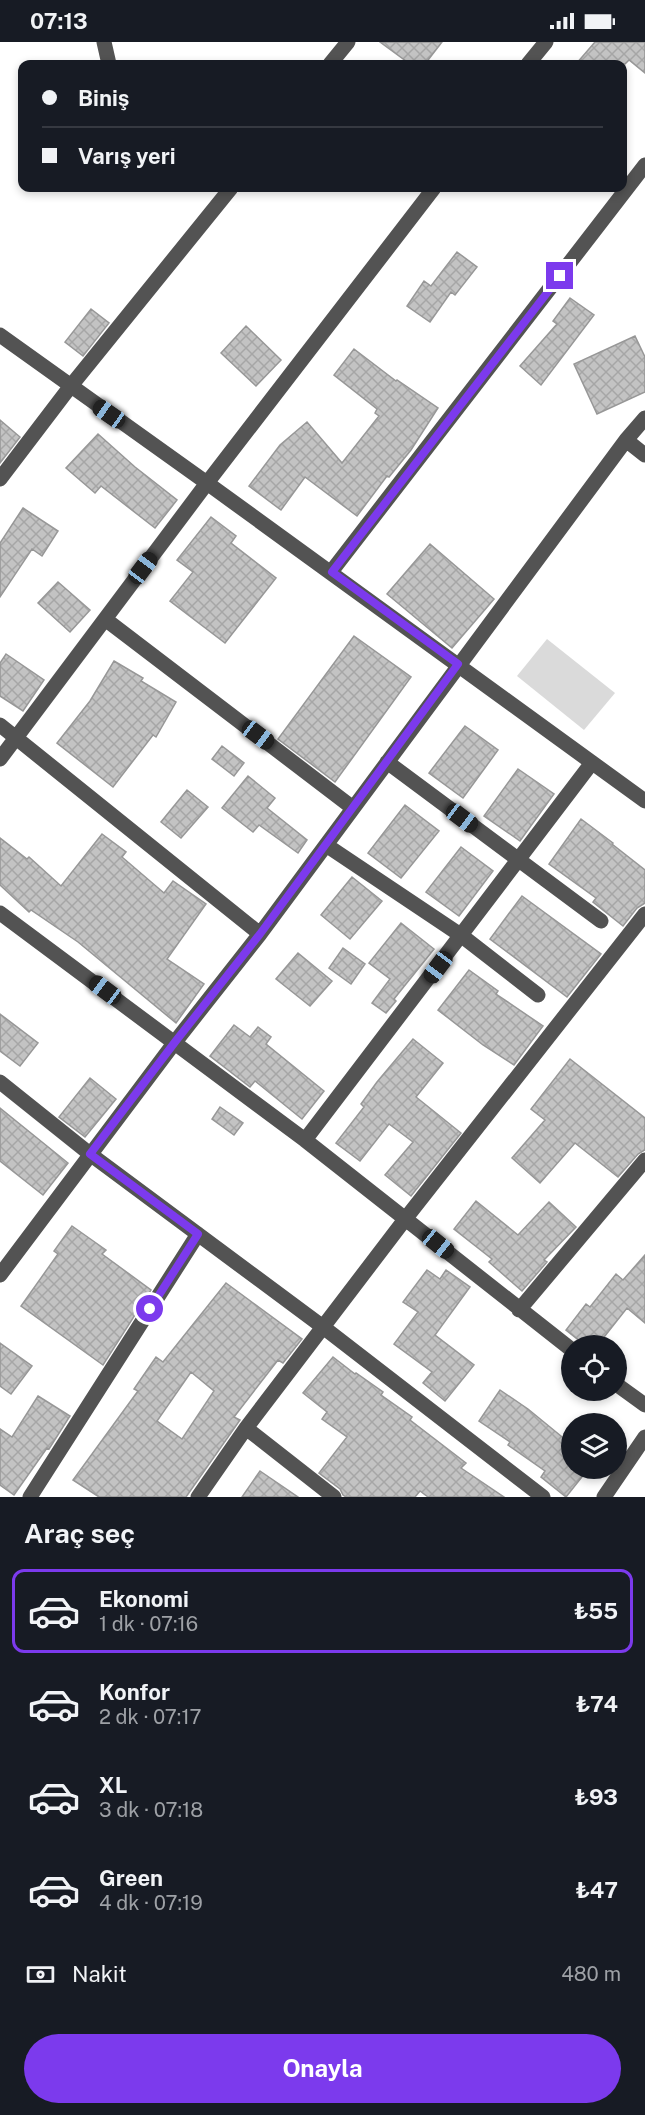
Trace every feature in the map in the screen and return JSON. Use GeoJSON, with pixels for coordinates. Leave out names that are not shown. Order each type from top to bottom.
{"type":"FeatureCollection","features":[{"type":"Feature","properties":{"kind":"street"},"geometry":{"type":"LineString","coordinates":[[104,42],[108,60]]}},
{"type":"Feature","properties":{"kind":"street"},"geometry":{"type":"LineString","coordinates":[[335,60],[348,42]]}},
{"type":"Feature","properties":{"kind":"street"},"geometry":{"type":"LineString","coordinates":[[531,60],[546,42]]}},
{"type":"Feature","properties":{"kind":"street"},"geometry":{"type":"LineString","coordinates":[[627,188],[645,165]]}},
{"type":"Feature","properties":{"kind":"street"},"geometry":{"type":"LineString","coordinates":[[0,479],[70,387],[228,192]]}},
{"type":"Feature","properties":{"kind":"street"},"geometry":{"type":"LineString","coordinates":[[0,759],[207,483],[431,192]]}},
{"type":"Feature","properties":{"kind":"street"},"geometry":{"type":"LineString","coordinates":[[332,572],[624,192]]}},
{"type":"Feature","properties":{"kind":"street"},"geometry":{"type":"LineString","coordinates":[[0,335],[332,572],[591,764],[645,801]]}},
{"type":"Feature","properties":{"kind":"street"},"geometry":{"type":"LineString","coordinates":[[3,1264],[260,934],[458,664],[626,440],[645,418]]}},
{"type":"Feature","properties":{"kind":"street"},"geometry":{"type":"LineString","coordinates":[[626,440],[645,455]]}},
{"type":"Feature","properties":{"kind":"street"},"geometry":{"type":"LineString","coordinates":[[105,619],[353,808]]}},
{"type":"Feature","properties":{"kind":"street"},"geometry":{"type":"LineString","coordinates":[[0,725],[260,934]]}},
{"type":"Feature","properties":{"kind":"street"},"geometry":{"type":"LineString","coordinates":[[387,762],[601,921]]}},
{"type":"Feature","properties":{"kind":"street"},"geometry":{"type":"LineString","coordinates":[[305,1140],[591,764]]}},
{"type":"Feature","properties":{"kind":"street"},"geometry":{"type":"LineString","coordinates":[[326,845],[462,936],[538,995]]}},
{"type":"Feature","properties":{"kind":"street"},"geometry":{"type":"LineString","coordinates":[[0,912],[305,1140],[561,1342]]}},
{"type":"Feature","properties":{"kind":"street"},"geometry":{"type":"LineString","coordinates":[[198,1497],[246,1428],[406,1218],[645,914]]}},
{"type":"Feature","properties":{"kind":"street"},"geometry":{"type":"LineString","coordinates":[[0,1082],[90,1154],[323,1327],[543,1497]]}},
{"type":"Feature","properties":{"kind":"street"},"geometry":{"type":"LineString","coordinates":[[519,1310],[645,1160]]}},
{"type":"Feature","properties":{"kind":"street"},"geometry":{"type":"LineString","coordinates":[[30,1497],[198,1234]]}},
{"type":"Feature","properties":{"kind":"street"},"geometry":{"type":"LineString","coordinates":[[627,1392],[645,1405]]}},
{"type":"Feature","properties":{"kind":"street"},"geometry":{"type":"LineString","coordinates":[[246,1428],[334,1497]]}},
{"type":"Feature","properties":{"kind":"street"},"geometry":{"type":"LineString","coordinates":[[604,1497],[645,1437]]}},
{"type":"Feature","properties":{"kind":"shaded area"},"geometry":{"type":"Polygon","coordinates":[[[547,639],[615,693],[584,730],[517,676],[547,639]]]}},
{"type":"Feature","properties":{"kind":"building"},"geometry":{"type":"Polygon","coordinates":[[[380,42],[442,42],[428,60],[405,60],[380,42]]]}},
{"type":"Feature","properties":{"kind":"building"},"geometry":{"type":"Polygon","coordinates":[[[595,42],[645,42],[645,73],[629,60],[627,62],[627,60],[579,60],[595,42]]]}},
{"type":"Feature","properties":{"kind":"building"},"geometry":{"type":"Polygon","coordinates":[[[457,252],[477,267],[455,295],[451,292],[430,322],[407,306],[424,281],[431,286],[457,252]]]}},
{"type":"Feature","properties":{"kind":"building"},"geometry":{"type":"Polygon","coordinates":[[[570,298],[594,315],[541,385],[520,366],[557,324],[553,321],[570,298]]]}},
{"type":"Feature","properties":{"kind":"building"},"geometry":{"type":"Polygon","coordinates":[[[91,309],[109,323],[83,356],[65,342],[91,309]]]}},
{"type":"Feature","properties":{"kind":"building"},"geometry":{"type":"Polygon","coordinates":[[[246,326],[281,360],[256,386],[221,353],[246,326]]]}},
{"type":"Feature","properties":{"kind":"building"},"geometry":{"type":"Polygon","coordinates":[[[635,336],[645,357],[645,392],[597,414],[574,364],[635,336]]]}},
{"type":"Feature","properties":{"kind":"building"},"geometry":{"type":"Polygon","coordinates":[[[354,349],[396,381],[438,408],[411,450],[389,477],[387,476],[357,516],[305,477],[281,510],[249,486],[280,445],[307,422],[342,463],[379,416],[375,413],[377,409],[334,375],[354,349]]]}},
{"type":"Feature","properties":{"kind":"building"},"geometry":{"type":"Polygon","coordinates":[[[0,420],[20,437],[0,463],[0,420]]]}},
{"type":"Feature","properties":{"kind":"building"},"geometry":{"type":"Polygon","coordinates":[[[98,434],[177,500],[155,528],[101,486],[95,493],[66,468],[98,434]]]}},
{"type":"Feature","properties":{"kind":"building"},"geometry":{"type":"Polygon","coordinates":[[[23,508],[58,531],[42,556],[32,549],[0,597],[0,543],[23,508]]]}},
{"type":"Feature","properties":{"kind":"building"},"geometry":{"type":"Polygon","coordinates":[[[211,517],[236,536],[231,543],[276,578],[225,643],[170,601],[193,572],[177,560],[211,517]]]}},
{"type":"Feature","properties":{"kind":"building"},"geometry":{"type":"Polygon","coordinates":[[[430,544],[494,599],[452,648],[387,594],[430,544]]]}},
{"type":"Feature","properties":{"kind":"building"},"geometry":{"type":"Polygon","coordinates":[[[58,582],[90,610],[70,632],[38,603],[58,582]]]}},
{"type":"Feature","properties":{"kind":"building"},"geometry":{"type":"Polygon","coordinates":[[[354,636],[411,677],[335,782],[278,739],[354,636]]]}},
{"type":"Feature","properties":{"kind":"building"},"geometry":{"type":"Polygon","coordinates":[[[6,654],[44,680],[23,711],[0,696],[0,663],[6,654]]]}},
{"type":"Feature","properties":{"kind":"building"},"geometry":{"type":"Polygon","coordinates":[[[114,661],[143,678],[141,681],[176,702],[156,737],[153,735],[113,787],[57,743],[90,701],[114,661]]]}},
{"type":"Feature","properties":{"kind":"building"},"geometry":{"type":"Polygon","coordinates":[[[465,726],[498,750],[463,798],[429,773],[465,726]]]}},
{"type":"Feature","properties":{"kind":"building"},"geometry":{"type":"Polygon","coordinates":[[[222,746],[244,763],[234,776],[212,759],[222,746]]]}},
{"type":"Feature","properties":{"kind":"building"},"geometry":{"type":"Polygon","coordinates":[[[518,769],[554,794],[520,841],[484,816],[518,769]]]}},
{"type":"Feature","properties":{"kind":"building"},"geometry":{"type":"Polygon","coordinates":[[[248,776],[275,798],[267,808],[307,840],[298,853],[259,825],[253,832],[222,808],[248,776]]]}},
{"type":"Feature","properties":{"kind":"building"},"geometry":{"type":"Polygon","coordinates":[[[187,790],[208,807],[181,838],[161,822],[187,790]]]}},
{"type":"Feature","properties":{"kind":"building"},"geometry":{"type":"Polygon","coordinates":[[[405,805],[439,831],[401,878],[368,853],[405,805]]]}},
{"type":"Feature","properties":{"kind":"building"},"geometry":{"type":"Polygon","coordinates":[[[581,819],[645,870],[645,903],[637,908],[623,926],[593,902],[596,898],[549,864],[581,819]]]}},
{"type":"Feature","properties":{"kind":"building"},"geometry":{"type":"Polygon","coordinates":[[[102,834],[126,852],[122,857],[164,893],[173,881],[206,904],[167,959],[204,984],[176,1023],[78,942],[31,910],[29,912],[0,885],[0,838],[27,859],[29,857],[61,886],[102,834]]]}},
{"type":"Feature","properties":{"kind":"building"},"geometry":{"type":"Polygon","coordinates":[[[461,847],[493,871],[459,916],[426,892],[461,847]]]}},
{"type":"Feature","properties":{"kind":"building"},"geometry":{"type":"Polygon","coordinates":[[[352,877],[382,901],[350,939],[321,915],[352,877]]]}},
{"type":"Feature","properties":{"kind":"building"},"geometry":{"type":"Polygon","coordinates":[[[522,896],[601,954],[567,997],[490,939],[522,896]]]}},
{"type":"Feature","properties":{"kind":"building"},"geometry":{"type":"Polygon","coordinates":[[[401,923],[434,949],[394,999],[396,1001],[386,1013],[372,1003],[390,979],[369,963],[401,923]]]}},
{"type":"Feature","properties":{"kind":"building"},"geometry":{"type":"Polygon","coordinates":[[[343,948],[365,964],[351,984],[329,968],[343,948]]]}},
{"type":"Feature","properties":{"kind":"building"},"geometry":{"type":"Polygon","coordinates":[[[298,953],[332,981],[310,1006],[276,979],[298,953]]]}},
{"type":"Feature","properties":{"kind":"building"},"geometry":{"type":"Polygon","coordinates":[[[469,970],[498,991],[496,994],[543,1026],[514,1065],[483,1045],[438,1010],[469,970]]]}},
{"type":"Feature","properties":{"kind":"building"},"geometry":{"type":"Polygon","coordinates":[[[0,1014],[38,1043],[20,1066],[0,1051],[0,1014]]]}},
{"type":"Feature","properties":{"kind":"building"},"geometry":{"type":"Polygon","coordinates":[[[234,1025],[250,1037],[258,1027],[271,1037],[266,1044],[324,1091],[302,1119],[255,1081],[250,1087],[210,1056],[234,1025]]]}},
{"type":"Feature","properties":{"kind":"building"},"geometry":{"type":"Polygon","coordinates":[[[413,1039],[443,1063],[416,1097],[461,1133],[411,1196],[385,1175],[413,1142],[389,1124],[360,1161],[336,1143],[364,1107],[361,1104],[377,1082],[413,1039]]]}},
{"type":"Feature","properties":{"kind":"building"},"geometry":{"type":"Polygon","coordinates":[[[570,1059],[645,1118],[645,1150],[638,1154],[618,1177],[575,1143],[540,1183],[512,1158],[545,1120],[531,1109],[570,1059]]]}},
{"type":"Feature","properties":{"kind":"building"},"geometry":{"type":"Polygon","coordinates":[[[90,1078],[116,1099],[85,1137],[59,1117],[90,1078]]]}},
{"type":"Feature","properties":{"kind":"building"},"geometry":{"type":"Polygon","coordinates":[[[220,1107],[243,1123],[234,1135],[212,1119],[220,1107]]]}},
{"type":"Feature","properties":{"kind":"building"},"geometry":{"type":"Polygon","coordinates":[[[0,1108],[68,1163],[43,1195],[0,1161],[0,1108]]]}},
{"type":"Feature","properties":{"kind":"building"},"geometry":{"type":"Polygon","coordinates":[[[476,1201],[518,1235],[549,1202],[576,1227],[544,1260],[547,1262],[522,1291],[489,1262],[492,1259],[454,1229],[476,1201]]]}},
{"type":"Feature","properties":{"kind":"building"},"geometry":{"type":"Polygon","coordinates":[[[72,1226],[106,1250],[102,1254],[151,1290],[103,1365],[21,1306],[58,1254],[54,1251],[72,1226]]]}},
{"type":"Feature","properties":{"kind":"building"},"geometry":{"type":"Polygon","coordinates":[[[645,1255],[645,1323],[627,1308],[606,1335],[572,1335],[566,1330],[586,1304],[590,1307],[616,1274],[623,1280],[645,1255]]]}},
{"type":"Feature","properties":{"kind":"building"},"geometry":{"type":"Polygon","coordinates":[[[427,1270],[440,1279],[446,1270],[470,1287],[435,1335],[474,1365],[445,1401],[423,1383],[432,1372],[394,1344],[418,1312],[403,1302],[427,1270]]]}},
{"type":"Feature","properties":{"kind":"building"},"geometry":{"type":"Polygon","coordinates":[[[226,1283],[302,1339],[283,1363],[278,1360],[234,1417],[240,1420],[186,1497],[99,1497],[73,1480],[138,1391],[134,1389],[156,1357],[163,1362],[226,1283]],[[191,1372],[157,1421],[182,1439],[214,1391],[191,1372]]]}},
{"type":"Feature","properties":{"kind":"building"},"geometry":{"type":"Polygon","coordinates":[[[0,1343],[32,1366],[11,1394],[0,1386],[0,1343]]]}},
{"type":"Feature","properties":{"kind":"building"},"geometry":{"type":"Polygon","coordinates":[[[333,1357],[383,1392],[381,1395],[412,1417],[410,1420],[466,1463],[461,1468],[504,1497],[428,1497],[420,1491],[415,1497],[346,1497],[343,1495],[340,1489],[319,1473],[347,1437],[322,1419],[327,1412],[303,1393],[333,1357]]]}},
{"type":"Feature","properties":{"kind":"building"},"geometry":{"type":"Polygon","coordinates":[[[500,1390],[561,1436],[561,1479],[580,1479],[566,1497],[541,1477],[545,1471],[508,1445],[510,1442],[479,1421],[500,1390]]]}},
{"type":"Feature","properties":{"kind":"building"},"geometry":{"type":"Polygon","coordinates":[[[38,1396],[70,1416],[49,1449],[47,1448],[14,1495],[0,1485],[0,1429],[12,1437],[38,1396]]]}},
{"type":"Feature","properties":{"kind":"building"},"geometry":{"type":"Polygon","coordinates":[[[260,1471],[298,1497],[242,1497],[260,1471]]]}},
{"type":"Feature","properties":{"kind":"route"},"geometry":{"type":"LineString","coordinates":[[150,1309],[198,1234],[90,1154],[260,934],[458,664],[332,572],[560,276]]}}]}
